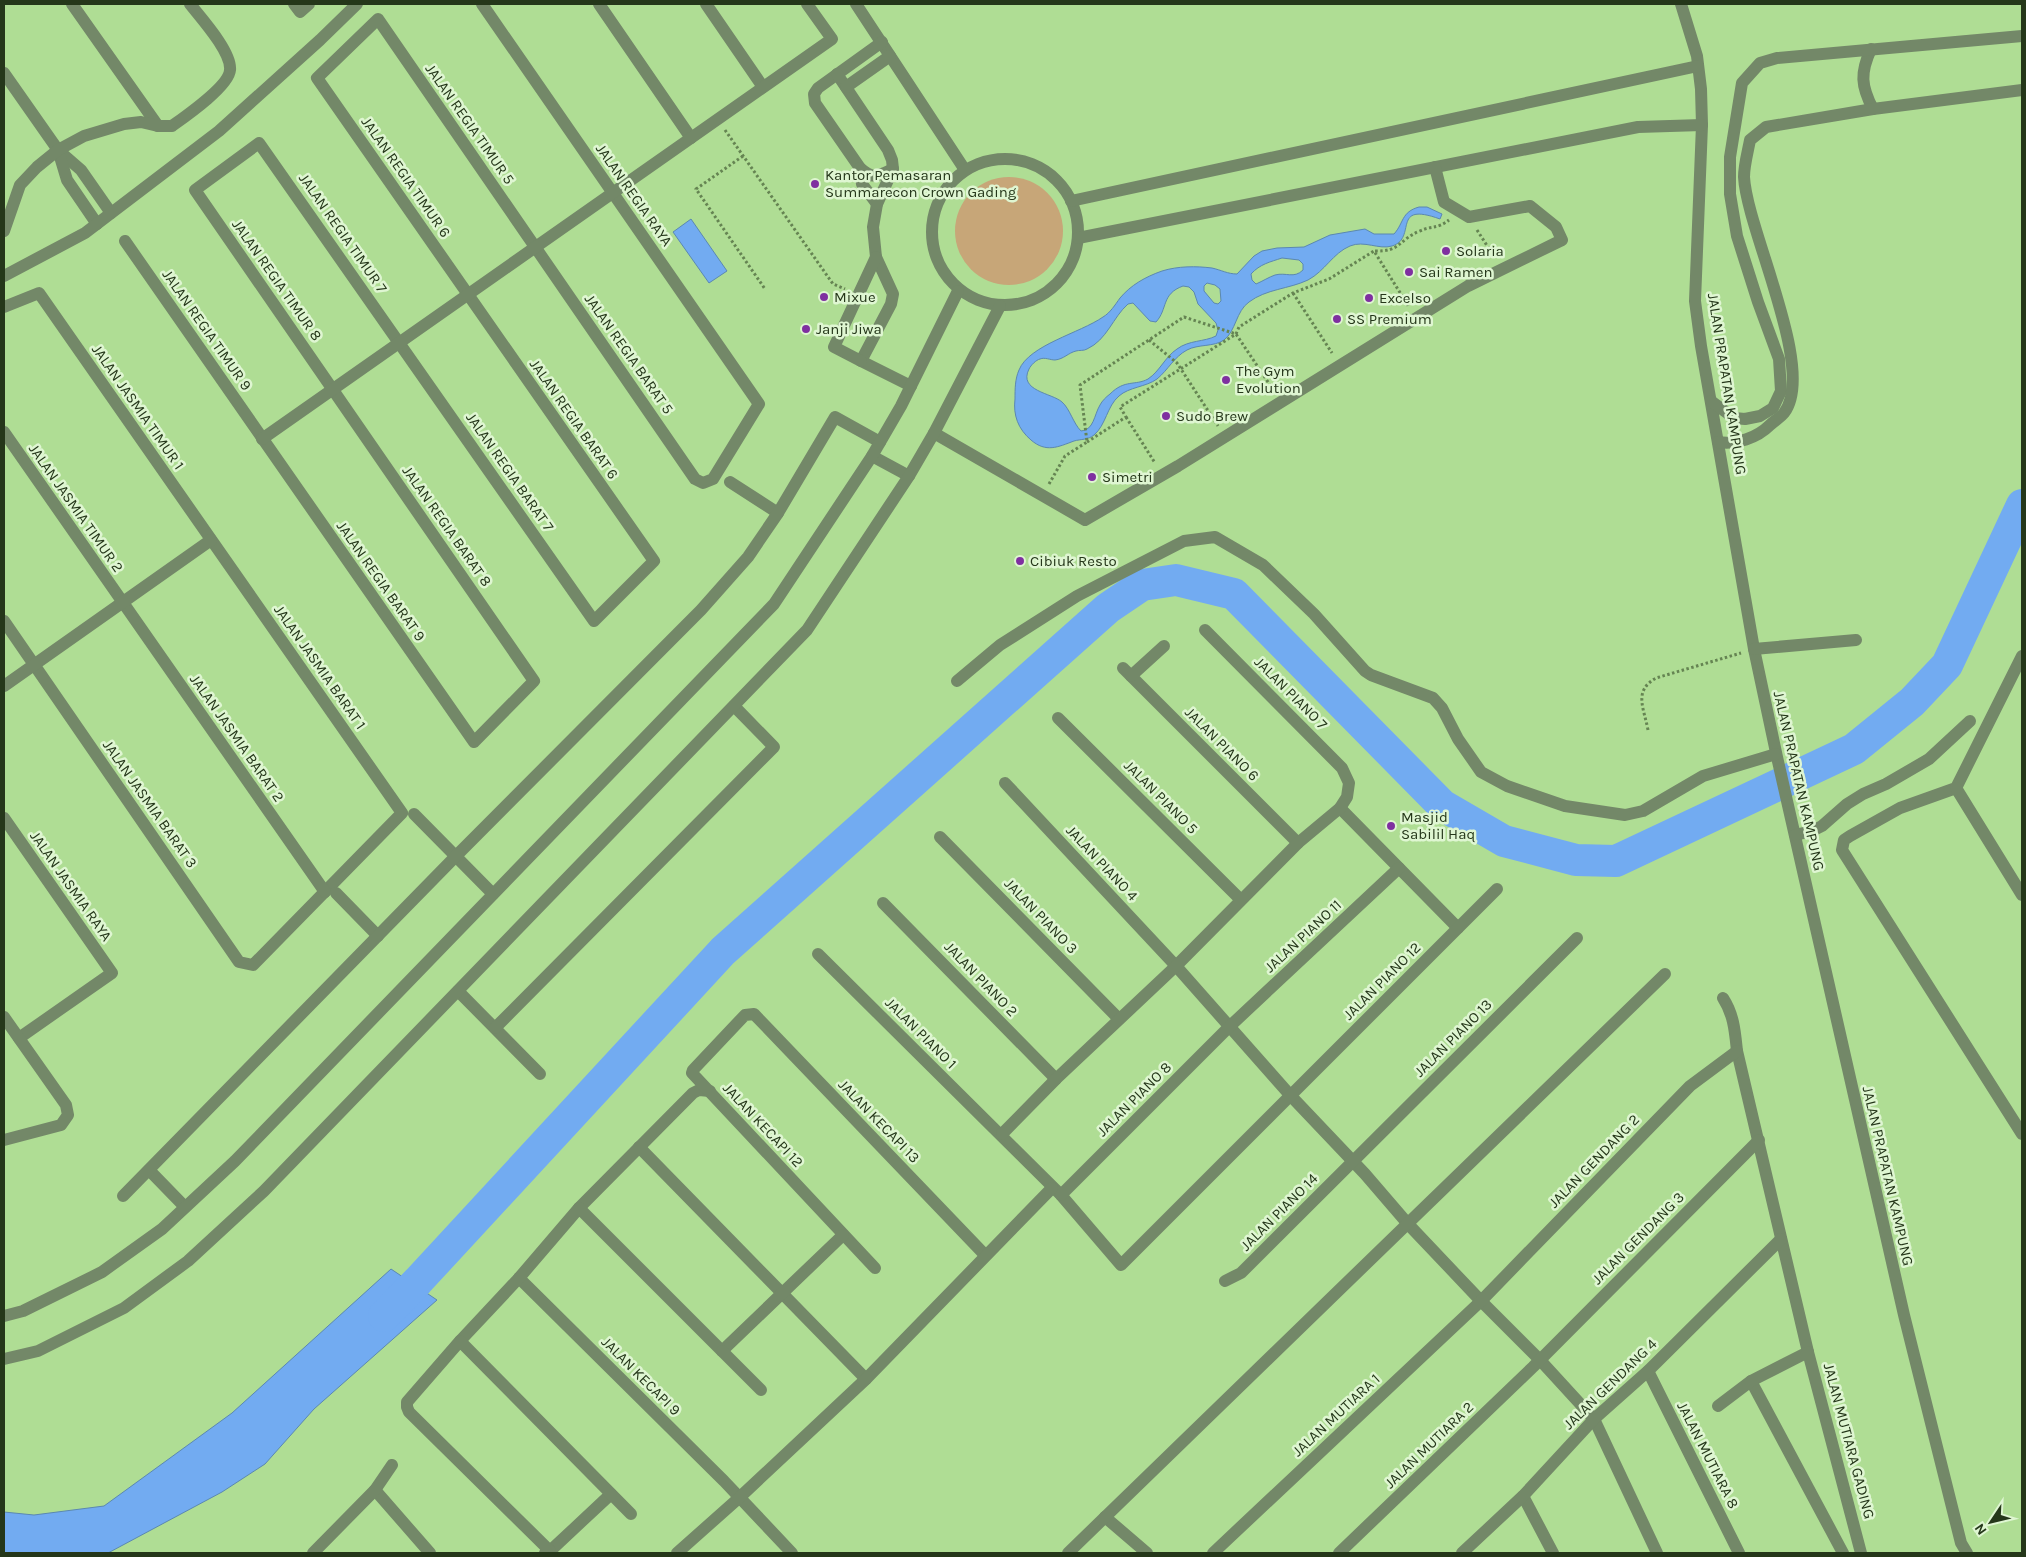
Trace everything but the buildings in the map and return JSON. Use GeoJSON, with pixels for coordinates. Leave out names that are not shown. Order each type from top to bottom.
{"type":"FeatureCollection","features":[{"type":"Feature","properties":{"kind":"street"},"geometry":{"type":"LineString","coordinates":[[72,4],[158,126]]}},
{"type":"Feature","properties":{"kind":"street"},"geometry":{"type":"LineString","coordinates":[[4,231],[20,185],[37,167],[58,150],[84,136],[124,124],[141,122],[158,126],[172,126],[225,82],[230,70],[226,54],[190,4]]}},
{"type":"Feature","properties":{"kind":"street"},"geometry":{"type":"LineString","coordinates":[[4,276],[85,233],[219,131],[357,4]]}},
{"type":"Feature","properties":{"kind":"street","name":"JALAN REGIA RAYA"},"geometry":{"type":"LineString","coordinates":[[482,4],[760,404],[713,479],[703,483],[695,479]]}},
{"type":"Feature","properties":{"kind":"street"},"geometry":{"type":"LineString","coordinates":[[599,4],[691,138]]}},
{"type":"Feature","properties":{"kind":"street"},"geometry":{"type":"LineString","coordinates":[[706,4],[763,87]]}},
{"type":"Feature","properties":{"kind":"street"},"geometry":{"type":"LineString","coordinates":[[262,438],[832,39],[807,4]]}},
{"type":"Feature","properties":{"kind":"street"},"geometry":{"type":"LineString","coordinates":[[856,4],[965,170]]}},
{"type":"Feature","properties":{"kind":"street","name":"JALAN PRAPATAN KAMPUNG"},"geometry":{"type":"LineString","coordinates":[[1681,4],[1697,56],[1702,125],[1696,301],[1711,401],[1754,649],[1904,1315],[1963,1550]]}},
{"type":"Feature","properties":{"kind":"street","name":"JALAN REGIA TIMUR 5"},"geometry":{"type":"LineString","coordinates":[[317,78],[378,19],[536,247]]}},
{"type":"Feature","properties":{"kind":"street"},"geometry":{"type":"LineString","coordinates":[[1711,401],[1734,418],[1745,419],[1760,416],[1773,408],[1781,391],[1780,359],[1758,302],[1737,236],[1730,194],[1730,157],[1742,83],[1760,63],[1777,58],[2022,36]]}},
{"type":"Feature","properties":{"kind":"street"},"geometry":{"type":"LineString","coordinates":[[882,42],[818,88],[814,94],[815,103],[860,168],[868,175],[878,176],[892,169]]}},
{"type":"Feature","properties":{"kind":"street"},"geometry":{"type":"LineString","coordinates":[[1870,49],[1863,66],[1863,80],[1866,95],[1873,109]]}},
{"type":"Feature","properties":{"kind":"street"},"geometry":{"type":"LineString","coordinates":[[846,86],[890,56]]}},
{"type":"Feature","properties":{"kind":"street"},"geometry":{"type":"LineString","coordinates":[[1071,201],[1698,66]]}},
{"type":"Feature","properties":{"kind":"street"},"geometry":{"type":"LineString","coordinates":[[4,73],[58,150],[81,170],[111,213]]}},
{"type":"Feature","properties":{"kind":"street"},"geometry":{"type":"LineString","coordinates":[[837,74],[888,150],[892,160],[892,169],[877,204],[873,227],[876,257],[892,294],[892,304],[861,361]]}},
{"type":"Feature","properties":{"kind":"street","name":"JALAN REGIA TIMUR 6"},"geometry":{"type":"LineString","coordinates":[[317,78],[468,294]]}},
{"type":"Feature","properties":{"kind":"street"},"geometry":{"type":"LineString","coordinates":[[1718,442],[1730,444],[1752,438],[1766,429],[1784,413],[1790,399],[1792,382],[1791,350],[1752,214],[1744,176],[1750,140],[1766,127],[1873,109],[2022,90]]}},
{"type":"Feature","properties":{"kind":"street"},"geometry":{"type":"LineString","coordinates":[[1078,238],[1638,127],[1702,125]]}},
{"type":"Feature","properties":{"kind":"street","name":"JALAN REGIA TIMUR 7"},"geometry":{"type":"LineString","coordinates":[[195,190],[259,143],[399,343]]}},
{"type":"Feature","properties":{"kind":"street"},"geometry":{"type":"LineString","coordinates":[[58,150],[68,180],[97,224]]}},
{"type":"Feature","properties":{"kind":"street"},"geometry":{"type":"LineString","coordinates":[[1013,159],[1036,166],[1056,180],[1071,201],[1077,219],[1078,238],[1070,266],[1052,288],[1028,302],[1000,306],[978,301],[958,291],[944,273],[934,252],[932,228],[936,206],[948,185],[965,170],[988,160],[1013,159]]}},
{"type":"Feature","properties":{"kind":"street"},"geometry":{"type":"LineString","coordinates":[[934,432],[1085,520],[1163,475],[1468,286],[1562,240],[1556,227],[1530,206],[1469,217],[1444,202],[1435,167]]}},
{"type":"Feature","properties":{"kind":"street"},"geometry":{"type":"LineString","coordinates":[[860,168],[862,184],[877,204]]}},
{"type":"Feature","properties":{"kind":"street","name":"JALAN REGIA TIMUR 8"},"geometry":{"type":"LineString","coordinates":[[195,190],[333,389]]}},
{"type":"Feature","properties":{"kind":"street","name":"JALAN REGIA TIMUR 9"},"geometry":{"type":"LineString","coordinates":[[125,241],[262,438]]}},
{"type":"Feature","properties":{"kind":"street","name":"JALAN REGIA BARAT 5"},"geometry":{"type":"LineString","coordinates":[[536,247],[695,479]]}},
{"type":"Feature","properties":{"kind":"street"},"geometry":{"type":"LineString","coordinates":[[876,257],[834,347],[911,386]]}},
{"type":"Feature","properties":{"kind":"street"},"geometry":{"type":"LineString","coordinates":[[4,1316],[23,1311],[102,1272],[162,1229],[235,1161],[774,604],[872,456],[911,386],[958,291]]}},
{"type":"Feature","properties":{"kind":"street","name":"JALAN JASMIA TIMUR 1"},"geometry":{"type":"LineString","coordinates":[[4,307],[39,293],[211,540]]}},
{"type":"Feature","properties":{"kind":"street","name":"JALAN REGIA BARAT 6"},"geometry":{"type":"LineString","coordinates":[[468,294],[654,561],[594,621]]}},
{"type":"Feature","properties":{"kind":"street"},"geometry":{"type":"LineString","coordinates":[[4,1359],[38,1351],[124,1308],[188,1262],[264,1191],[807,630],[910,476],[1000,306]]}},
{"type":"Feature","properties":{"kind":"street","name":"JALAN REGIA BARAT 7"},"geometry":{"type":"LineString","coordinates":[[399,343],[594,621]]}},
{"type":"Feature","properties":{"kind":"street","name":"JALAN REGIA BARAT 8"},"geometry":{"type":"LineString","coordinates":[[333,389],[534,682],[474,742]]}},
{"type":"Feature","properties":{"kind":"street"},"geometry":{"type":"LineString","coordinates":[[124,1196],[456,856],[701,610],[748,556],[778,513],[835,417],[880,442]]}},
{"type":"Feature","properties":{"kind":"street","name":"JALAN JASMIA TIMUR 2"},"geometry":{"type":"LineString","coordinates":[[4,432],[123,602]]}},
{"type":"Feature","properties":{"kind":"street","name":"JALAN REGIA BARAT 9"},"geometry":{"type":"LineString","coordinates":[[262,438],[474,742]]}},
{"type":"Feature","properties":{"kind":"street"},"geometry":{"type":"LineString","coordinates":[[872,456],[910,476]]}},
{"type":"Feature","properties":{"kind":"street"},"geometry":{"type":"LineString","coordinates":[[730,482],[778,513]]}},
{"type":"Feature","properties":{"kind":"street"},"geometry":{"type":"LineString","coordinates":[[957,681],[1000,646],[1077,596],[1184,541],[1214,537],[1262,565],[1314,614],[1365,671],[1376,677],[1433,698],[1442,708],[1463,746],[1481,772],[1507,786],[1565,806],[1625,815],[1643,812],[1703,776],[1777,756]]}},
{"type":"Feature","properties":{"kind":"street"},"geometry":{"type":"LineString","coordinates":[[4,686],[211,540]]}},
{"type":"Feature","properties":{"kind":"street","name":"JALAN JASMIA BARAT 1"},"geometry":{"type":"LineString","coordinates":[[211,540],[408,814],[456,856],[494,894]]}},
{"type":"Feature","properties":{"kind":"street","name":"JALAN JASMIA BARAT 2"},"geometry":{"type":"LineString","coordinates":[[123,602],[330,893],[378,936]]}},
{"type":"Feature","properties":{"kind":"street","name":"JALAN JASMIA BARAT 3"},"geometry":{"type":"LineString","coordinates":[[4,622],[239,962],[253,965],[330,893]]}},
{"type":"Feature","properties":{"kind":"street","name":"JALAN PIANO 7"},"geometry":{"type":"LineString","coordinates":[[1205,630],[1342,768],[1349,783],[1347,797],[1340,808]]}},
{"type":"Feature","properties":{"kind":"street"},"geometry":{"type":"LineString","coordinates":[[1754,649],[1856,640]]}},
{"type":"Feature","properties":{"kind":"street","name":"JALAN PIANO 6"},"geometry":{"type":"LineString","coordinates":[[1164,646],[1127,672],[1298,843]]}},
{"type":"Feature","properties":{"kind":"street"},"geometry":{"type":"LineString","coordinates":[[2022,656],[1956,788],[1900,808],[1844,840],[1842,850],[2022,1134]]}},
{"type":"Feature","properties":{"kind":"street"},"geometry":{"type":"LineString","coordinates":[[495,1028],[774,747],[734,706]]}},
{"type":"Feature","properties":{"kind":"street","name":"JALAN PIANO 5"},"geometry":{"type":"LineString","coordinates":[[1058,718],[1240,899]]}},
{"type":"Feature","properties":{"kind":"street"},"geometry":{"type":"LineString","coordinates":[[1795,835],[1812,831],[1822,826],[1847,804],[1929,759],[1970,721]]}},
{"type":"Feature","properties":{"kind":"street","name":"JALAN PIANO 4"},"geometry":{"type":"LineString","coordinates":[[1005,783],[1176,966],[1290,1095],[1396,1208],[1408,1224],[1540,1360],[1594,1419],[1657,1553]]}},
{"type":"Feature","properties":{"kind":"street"},"geometry":{"type":"LineString","coordinates":[[1956,788],[2022,895]]}},
{"type":"Feature","properties":{"kind":"street"},"geometry":{"type":"LineString","coordinates":[[1002,1134],[1119,1018],[1176,966],[1240,899],[1298,843],[1340,808],[1458,928]]}},
{"type":"Feature","properties":{"kind":"street"},"geometry":{"type":"LineString","coordinates":[[330,893],[408,814]]}},
{"type":"Feature","properties":{"kind":"street","name":"JALAN JASMIA RAYA"},"geometry":{"type":"LineString","coordinates":[[4,818],[112,973],[19,1038]]}},
{"type":"Feature","properties":{"kind":"street","name":"JALAN PIANO 3"},"geometry":{"type":"LineString","coordinates":[[940,837],[1119,1018]]}},
{"type":"Feature","properties":{"kind":"street","name":"JALAN PIANO 11"},"geometry":{"type":"LineString","coordinates":[[1229,1026],[1399,868]]}},
{"type":"Feature","properties":{"kind":"street","name":"JALAN PIANO 12"},"geometry":{"type":"LineString","coordinates":[[1057,1191],[1121,1265],[1497,889]]}},
{"type":"Feature","properties":{"kind":"street","name":"JALAN PIANO 2"},"geometry":{"type":"LineString","coordinates":[[883,902],[1056,1079]]}},
{"type":"Feature","properties":{"kind":"street","name":"JALAN PIANO 13"},"geometry":{"type":"LineString","coordinates":[[1351,1162],[1577,938]]}},
{"type":"Feature","properties":{"kind":"street","name":"JALAN PIANO 1"},"geometry":{"type":"LineString","coordinates":[[818,954],[1002,1134],[1057,1191]]}},
{"type":"Feature","properties":{"kind":"street"},"geometry":{"type":"LineString","coordinates":[[1068,1553],[1665,974]]}},
{"type":"Feature","properties":{"kind":"street"},"geometry":{"type":"LineString","coordinates":[[458,991],[540,1074]]}},
{"type":"Feature","properties":{"kind":"street"},"geometry":{"type":"LineString","coordinates":[[1723,998],[1731,1010],[1738,1051],[1808,1352]]}},
{"type":"Feature","properties":{"kind":"street","name":"JALAN KECAPI 13"},"geometry":{"type":"LineString","coordinates":[[710,1091],[694,1076],[693,1070],[745,1015],[754,1014],[985,1255]]}},
{"type":"Feature","properties":{"kind":"street"},"geometry":{"type":"LineString","coordinates":[[4,1017],[66,1106],[68,1115],[61,1125],[4,1140]]}},
{"type":"Feature","properties":{"kind":"street","name":"JALAN PIANO 8"},"geometry":{"type":"LineString","coordinates":[[677,1553],[740,1497],[866,1378],[985,1255],[1057,1191],[1229,1026]]}},
{"type":"Feature","properties":{"kind":"street","name":"JALAN GENDANG 2"},"geometry":{"type":"LineString","coordinates":[[1481,1301],[1690,1086],[1738,1051]]}},
{"type":"Feature","properties":{"kind":"street","name":"JALAN KECAPI 12"},"geometry":{"type":"LineString","coordinates":[[548,1552],[409,1412],[407,1402],[460,1341],[519,1278],[579,1208],[693,1093],[705,1089],[710,1091],[875,1268]]}},
{"type":"Feature","properties":{"kind":"street","name":"JALAN GENDANG 3"},"geometry":{"type":"LineString","coordinates":[[1540,1360],[1759,1140]]}},
{"type":"Feature","properties":{"kind":"street"},"geometry":{"type":"LineString","coordinates":[[638,1147],[866,1378]]}},
{"type":"Feature","properties":{"kind":"street","name":"JALAN PIANO 14"},"geometry":{"type":"LineString","coordinates":[[1225,1281],[1241,1273],[1351,1162]]}},
{"type":"Feature","properties":{"kind":"street"},"geometry":{"type":"LineString","coordinates":[[149,1170],[185,1207]]}},
{"type":"Feature","properties":{"kind":"street"},"geometry":{"type":"LineString","coordinates":[[579,1208],[761,1390]]}},
{"type":"Feature","properties":{"kind":"street"},"geometry":{"type":"LineString","coordinates":[[722,1351],[843,1235]]}},
{"type":"Feature","properties":{"kind":"street","name":"JALAN GENDANG 4"},"geometry":{"type":"LineString","coordinates":[[1462,1553],[1523,1496],[1594,1419],[1648,1372],[1781,1239]]}},
{"type":"Feature","properties":{"kind":"street","name":"JALAN KECAPI 9"},"geometry":{"type":"LineString","coordinates":[[519,1278],[740,1497],[792,1553]]}},
{"type":"Feature","properties":{"kind":"street","name":"JALAN MUTIARA 1"},"geometry":{"type":"LineString","coordinates":[[1213,1553],[1481,1301]]}},
{"type":"Feature","properties":{"kind":"street"},"geometry":{"type":"LineString","coordinates":[[460,1341],[631,1514]]}},
{"type":"Feature","properties":{"kind":"street","name":"JALAN MUTIARA GADING"},"geometry":{"type":"LineString","coordinates":[[1718,1406],[1751,1381],[1808,1352],[1861,1553]]}},
{"type":"Feature","properties":{"kind":"street","name":"JALAN MUTIARA 2"},"geometry":{"type":"LineString","coordinates":[[1339,1553],[1540,1360]]}},
{"type":"Feature","properties":{"kind":"street","name":"JALAN MUTIARA 8"},"geometry":{"type":"LineString","coordinates":[[1648,1372],[1740,1553]]}},
{"type":"Feature","properties":{"kind":"street"},"geometry":{"type":"LineString","coordinates":[[1751,1381],[1843,1553]]}},
{"type":"Feature","properties":{"kind":"street"},"geometry":{"type":"LineString","coordinates":[[313,1553],[376,1490],[392,1465]]}},
{"type":"Feature","properties":{"kind":"street"},"geometry":{"type":"LineString","coordinates":[[376,1490],[430,1553]]}},
{"type":"Feature","properties":{"kind":"street"},"geometry":{"type":"LineString","coordinates":[[548,1552],[611,1494]]}},
{"type":"Feature","properties":{"kind":"street"},"geometry":{"type":"LineString","coordinates":[[1523,1496],[1553,1553]]}},
{"type":"Feature","properties":{"kind":"street"},"geometry":{"type":"LineString","coordinates":[[1105,1517],[1147,1553]]}},
{"type":"Feature","properties":{"kind":"path"},"geometry":{"type":"LineString","coordinates":[[717,120],[833,284],[858,294]]}},
{"type":"Feature","properties":{"kind":"path"},"geometry":{"type":"LineString","coordinates":[[742,156],[696,189],[765,289]]}},
{"type":"Feature","properties":{"kind":"path"},"geometry":{"type":"LineString","coordinates":[[1163,475],[1120,407],[1236,334],[1240,327],[1293,293],[1328,278],[1374,251],[1389,252],[1420,230],[1440,227],[1451,219],[1456,209]]}},
{"type":"Feature","properties":{"kind":"path"},"geometry":{"type":"LineString","coordinates":[[1469,217],[1502,269]]}},
{"type":"Feature","properties":{"kind":"path"},"geometry":{"type":"LineString","coordinates":[[1374,251],[1416,318]]}},
{"type":"Feature","properties":{"kind":"path"},"geometry":{"type":"LineString","coordinates":[[1293,293],[1340,366]]}},
{"type":"Feature","properties":{"kind":"path"},"geometry":{"type":"LineString","coordinates":[[1087,441],[1080,385],[1184,317],[1236,334],[1281,402]]}},
{"type":"Feature","properties":{"kind":"path"},"geometry":{"type":"LineString","coordinates":[[1150,340],[1181,368],[1225,437]]}},
{"type":"Feature","properties":{"kind":"path"},"geometry":{"type":"LineString","coordinates":[[1043,496],[1065,456],[1126,418]]}},
{"type":"Feature","properties":{"kind":"path"},"geometry":{"type":"LineString","coordinates":[[1648,730],[1641,694],[1645,685],[1656,678],[1754,649]]}},
{"type":"Feature","properties":{"kind":"shaded area"},"geometry":{"type":"Polygon","coordinates":[[[1009,177],[1030,181],[1047,193],[1059,210],[1063,231],[1059,252],[1047,269],[1030,281],[1009,285],[988,281],[971,269],[959,252],[955,231],[959,210],[971,193],[988,181],[1009,177]]]}},
{"type":"Feature","properties":{"kind":"water"},"geometry":{"type":"Polygon","coordinates":[[[1427,207],[1442,214],[1440,219],[1415,214],[1407,223],[1399,242],[1392,246],[1382,247],[1355,244],[1344,249],[1308,280],[1263,294],[1249,302],[1241,310],[1231,332],[1224,340],[1216,344],[1187,350],[1178,356],[1157,379],[1119,396],[1098,431],[1092,437],[1047,448],[1036,444],[1026,436],[1017,421],[1015,411],[1016,380],[1019,370],[1025,361],[1044,346],[1106,315],[1124,293],[1144,279],[1162,271],[1187,267],[1212,268],[1237,274],[1254,256],[1262,251],[1277,248],[1304,247],[1330,235],[1365,229],[1374,234],[1394,234],[1406,215],[1413,209],[1427,207]],[[1282,258],[1258,268],[1251,274],[1252,280],[1256,284],[1275,275],[1293,275],[1303,270],[1303,264],[1299,260],[1282,258]],[[1207,283],[1204,286],[1204,291],[1214,303],[1218,304],[1221,301],[1220,289],[1215,285],[1207,283]],[[1183,286],[1176,289],[1168,297],[1156,322],[1150,321],[1133,303],[1128,304],[1100,340],[1086,350],[1073,352],[1055,360],[1042,358],[1032,364],[1027,376],[1028,382],[1032,387],[1062,402],[1081,431],[1089,428],[1102,402],[1115,389],[1148,379],[1173,352],[1182,346],[1216,336],[1218,330],[1216,323],[1198,304],[1194,292],[1189,287],[1183,286]]]}},
{"type":"Feature","properties":{"kind":"water"},"geometry":{"type":"Polygon","coordinates":[[[691,219],[727,271],[709,283],[673,232],[691,219]]]}},
{"type":"Feature","properties":{"kind":"water"},"geometry":{"type":"Polygon","coordinates":[[[391,1269],[437,1300],[314,1409],[265,1464],[222,1492],[108,1553],[4,1553],[4,1512],[34,1515],[104,1506],[232,1413],[391,1269]]]}},
{"type":"Feature","properties":{"kind":"waterway"},"geometry":{"type":"LineString","coordinates":[[384,1316],[723,951],[1108,608],[1142,585],[1176,580],[1234,594],[1442,805],[1504,841],[1576,860],[1616,861],[1854,749],[1912,702],[1947,665],[2022,505]]}},
{"type":"Feature","properties":{"kind":"place","name":"Kantor Pemasaran Summarecon Crown Gading"},"geometry":{"type":"Point","coordinates":[815,184]}},
{"type":"Feature","properties":{"kind":"place","name":"Solaria"},"geometry":{"type":"Point","coordinates":[1446,251]}},
{"type":"Feature","properties":{"kind":"place","name":"Sai Ramen"},"geometry":{"type":"Point","coordinates":[1409,272]}},
{"type":"Feature","properties":{"kind":"place","name":"Mixue"},"geometry":{"type":"Point","coordinates":[824,297]}},
{"type":"Feature","properties":{"kind":"place","name":"Excelso"},"geometry":{"type":"Point","coordinates":[1369,298]}},
{"type":"Feature","properties":{"kind":"place","name":"SS Premium"},"geometry":{"type":"Point","coordinates":[1337,319]}},
{"type":"Feature","properties":{"kind":"place","name":"Janji Jiwa"},"geometry":{"type":"Point","coordinates":[806,329]}},
{"type":"Feature","properties":{"kind":"place","name":"The Gym Evolution"},"geometry":{"type":"Point","coordinates":[1226,380]}},
{"type":"Feature","properties":{"kind":"place","name":"Sudo Brew"},"geometry":{"type":"Point","coordinates":[1166,416]}},
{"type":"Feature","properties":{"kind":"place","name":"Simetri"},"geometry":{"type":"Point","coordinates":[1092,477]}},
{"type":"Feature","properties":{"kind":"place","name":"Cibiuk Resto"},"geometry":{"type":"Point","coordinates":[1020,561]}},
{"type":"Feature","properties":{"kind":"place","name":"Masjid Sabilil Haq"},"geometry":{"type":"Point","coordinates":[1391,826]}}]}
